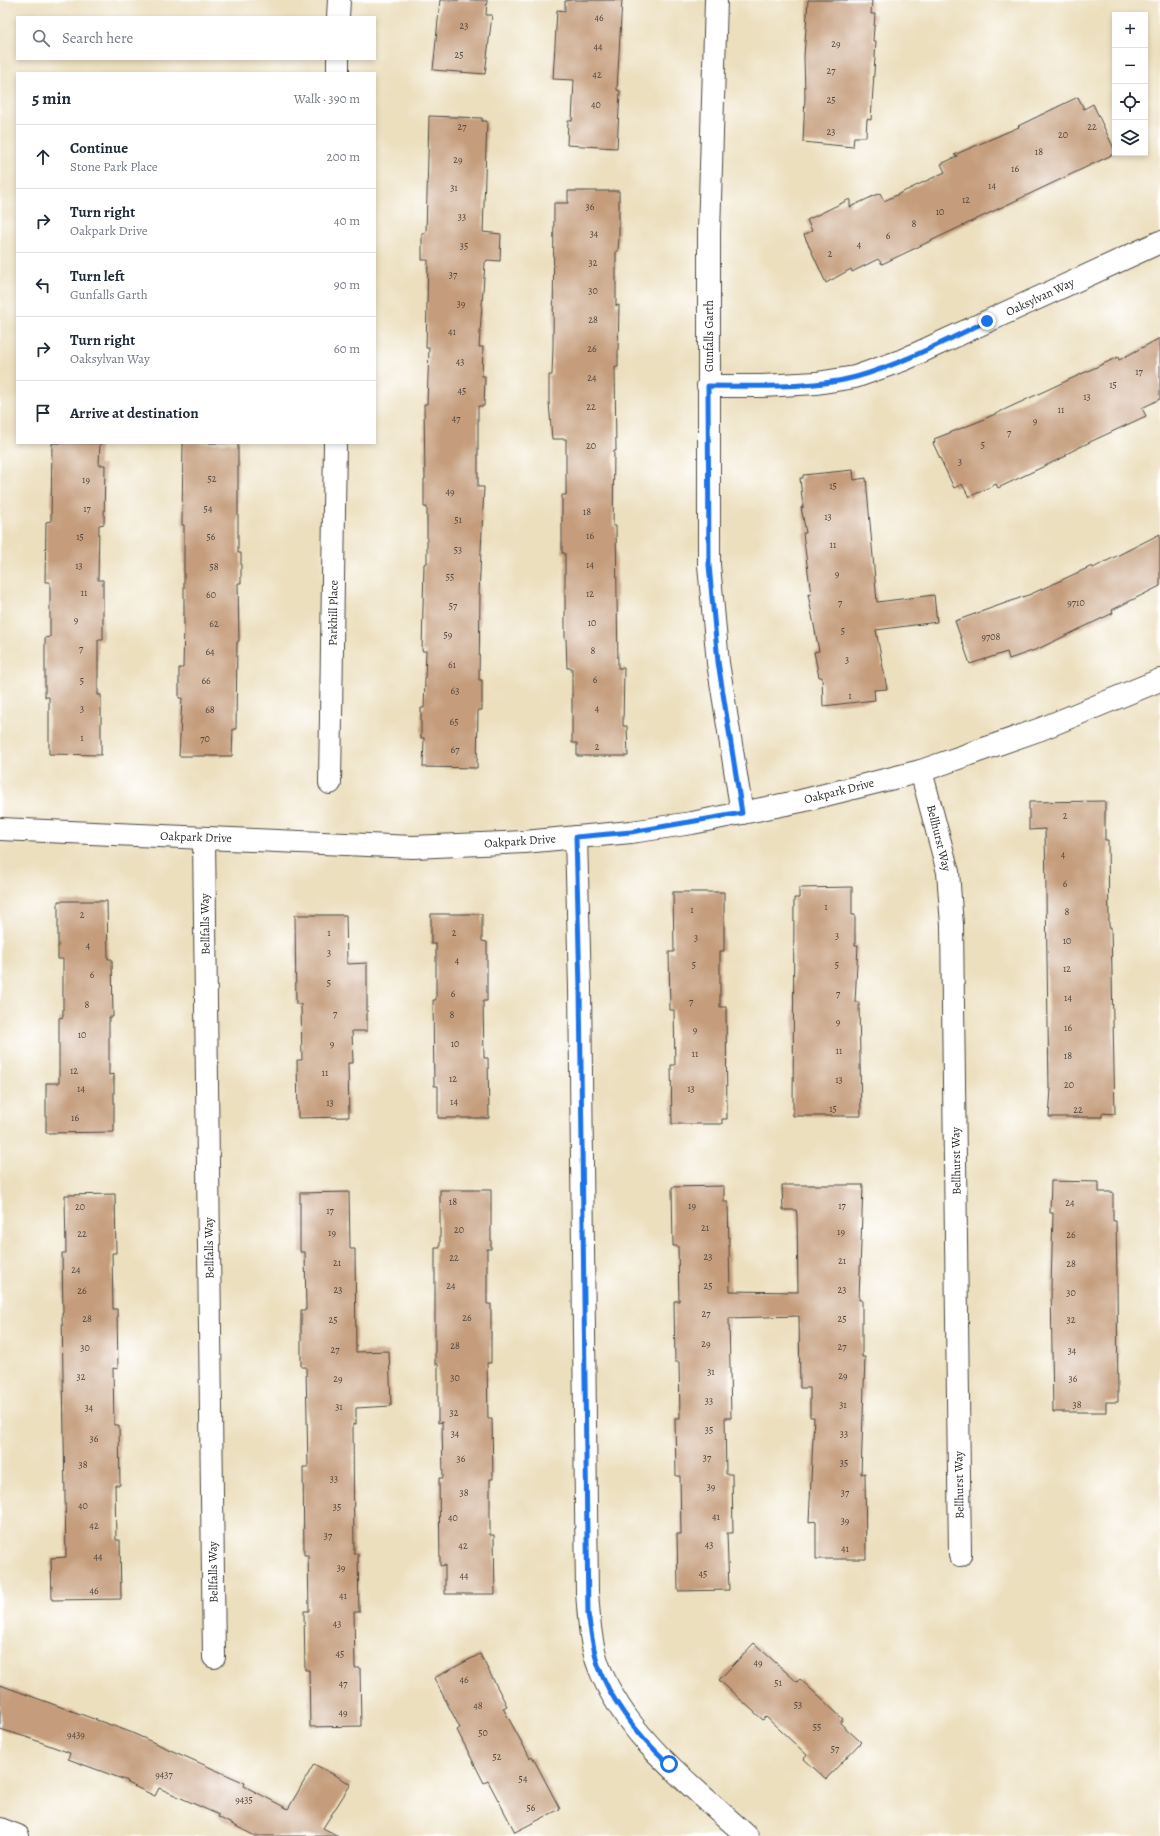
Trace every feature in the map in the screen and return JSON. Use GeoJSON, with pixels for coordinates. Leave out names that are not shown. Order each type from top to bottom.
{"type":"FeatureCollection","features":[{"type":"Feature","properties":{"kind":"street"},"geometry":{"type":"LineString","coordinates":[[338,16],[339,0]]}},
{"type":"Feature","properties":{"kind":"street","name":"Gunfalls Garth"},"geometry":{"type":"LineString","coordinates":[[716,0],[710,209],[708,386],[709,565],[718,662],[742,813]]}},
{"type":"Feature","properties":{"kind":"street"},"geometry":{"type":"LineString","coordinates":[[338,60],[338,72]]}},
{"type":"Feature","properties":{"kind":"street","name":"Oaksylvan Way"},"geometry":{"type":"LineString","coordinates":[[708,386],[762,386],[817,383],[855,377],[903,360],[1160,242]]}},
{"type":"Feature","properties":{"kind":"street","name":"Parkhill Place"},"geometry":{"type":"LineString","coordinates":[[330,783],[335,444]]}},
{"type":"Feature","properties":{"kind":"street","name":"Oakpark Drive"},"geometry":{"type":"LineString","coordinates":[[0,828],[413,847],[510,843],[631,832],[742,813],[801,801],[921,771],[1041,729],[1160,680]]}},
{"type":"Feature","properties":{"kind":"street","name":"Bellhurst Way"},"geometry":{"type":"LineString","coordinates":[[921,771],[948,872],[952,925],[960,1554]]}},
{"type":"Feature","properties":{"kind":"street"},"geometry":{"type":"LineString","coordinates":[[576,837],[580,996],[587,1592],[592,1641],[598,1665],[608,1687],[630,1722],[645,1741],[747,1836]]}},
{"type":"Feature","properties":{"kind":"street","name":"Bellfalls Way"},"geometry":{"type":"LineString","coordinates":[[204,838],[214,1657]]}},
{"type":"Feature","properties":{"kind":"street"},"geometry":{"type":"LineString","coordinates":[[0,1829],[18,1836]]}},
{"type":"Feature","properties":{"kind":"building"},"geometry":{"type":"Polygon","coordinates":[[[440,0],[487,0],[486,15],[492,15],[485,74],[433,70],[440,0]]]}},
{"type":"Feature","properties":{"kind":"building"},"geometry":{"type":"Polygon","coordinates":[[[622,0],[617,90],[620,91],[617,148],[567,145],[568,121],[572,121],[574,80],[553,79],[557,10],[565,11],[565,1],[622,0]]]}},
{"type":"Feature","properties":{"kind":"building"},"geometry":{"type":"Polygon","coordinates":[[[808,0],[872,0],[871,14],[875,14],[873,41],[876,41],[871,120],[867,119],[866,137],[854,137],[853,147],[803,142],[805,96],[804,56],[808,0]]]}},
{"type":"Feature","properties":{"kind":"building"},"geometry":{"type":"Polygon","coordinates":[[[1078,97],[1084,109],[1093,104],[1112,144],[1112,155],[882,264],[878,259],[852,272],[851,269],[826,283],[804,235],[812,231],[807,220],[850,199],[850,207],[880,193],[884,201],[945,172],[941,164],[958,156],[954,155],[1019,127],[1018,126],[1078,97]]]}},
{"type":"Feature","properties":{"kind":"building"},"geometry":{"type":"Polygon","coordinates":[[[429,116],[482,118],[482,121],[487,121],[483,232],[501,234],[500,261],[487,260],[485,263],[479,347],[483,347],[482,376],[485,376],[484,406],[478,406],[478,487],[484,487],[479,594],[479,680],[482,680],[482,710],[478,710],[477,768],[423,767],[424,738],[421,738],[421,708],[424,708],[426,651],[422,651],[424,564],[427,563],[427,507],[424,507],[424,404],[427,404],[429,348],[426,348],[428,260],[422,260],[422,233],[426,233],[429,116]]]}},
{"type":"Feature","properties":{"kind":"building"},"geometry":{"type":"Polygon","coordinates":[[[568,191],[619,191],[619,238],[618,251],[616,251],[616,306],[619,305],[618,367],[615,367],[616,451],[614,451],[613,526],[616,526],[618,668],[624,668],[623,726],[627,726],[628,756],[577,756],[577,743],[572,743],[572,668],[567,668],[565,639],[565,553],[562,553],[562,495],[566,495],[566,439],[552,439],[549,402],[549,375],[552,375],[553,347],[554,203],[568,203],[568,191]]]}},
{"type":"Feature","properties":{"kind":"building"},"geometry":{"type":"Polygon","coordinates":[[[1160,338],[1160,399],[1142,408],[1146,416],[998,488],[996,484],[969,497],[962,484],[954,488],[933,443],[935,442],[934,439],[980,421],[1118,357],[1119,360],[1160,338]]]}},
{"type":"Feature","properties":{"kind":"building"},"geometry":{"type":"Polygon","coordinates":[[[52,444],[100,444],[99,465],[105,465],[104,524],[99,525],[98,580],[103,580],[103,640],[98,640],[98,695],[101,695],[101,755],[49,754],[49,697],[45,697],[45,638],[50,637],[50,582],[45,582],[46,522],[51,521],[52,444]]]}},
{"type":"Feature","properties":{"kind":"building"},"geometry":{"type":"Polygon","coordinates":[[[183,444],[238,444],[238,553],[241,553],[241,583],[238,583],[239,641],[237,642],[236,729],[233,729],[232,756],[179,756],[182,698],[179,698],[179,668],[183,668],[184,626],[184,525],[182,525],[183,444]]]}},
{"type":"Feature","properties":{"kind":"building"},"geometry":{"type":"Polygon","coordinates":[[[853,470],[854,480],[866,478],[877,602],[934,595],[937,622],[876,630],[887,689],[874,690],[875,700],[823,706],[822,677],[819,677],[814,652],[819,651],[808,594],[811,595],[803,533],[806,533],[801,507],[803,508],[800,478],[803,478],[803,475],[853,470]]]}},
{"type":"Feature","properties":{"kind":"building"},"geometry":{"type":"Polygon","coordinates":[[[1160,534],[1160,586],[1112,610],[1113,613],[1038,649],[1009,659],[1007,652],[970,664],[955,621],[1031,594],[1092,566],[1093,568],[1160,534]]]}},
{"type":"Feature","properties":{"kind":"building"},"geometry":{"type":"Polygon","coordinates":[[[1105,801],[1105,840],[1108,840],[1109,927],[1111,927],[1115,1114],[1102,1113],[1102,1117],[1049,1117],[1051,1089],[1049,1089],[1045,829],[1029,830],[1029,802],[1105,801]]]}},
{"type":"Feature","properties":{"kind":"building"},"geometry":{"type":"Polygon","coordinates":[[[852,887],[852,915],[855,915],[855,945],[858,945],[855,1002],[859,1002],[861,1116],[793,1116],[794,898],[799,898],[799,888],[852,887]]]}},
{"type":"Feature","properties":{"kind":"building"},"geometry":{"type":"Polygon","coordinates":[[[673,892],[724,892],[724,951],[720,951],[720,1007],[726,1007],[727,1119],[722,1119],[722,1124],[672,1124],[671,1065],[675,1065],[674,1010],[670,1010],[669,952],[674,952],[673,892]]]}},
{"type":"Feature","properties":{"kind":"building"},"geometry":{"type":"Polygon","coordinates":[[[58,901],[107,901],[108,959],[112,959],[113,1017],[109,1017],[109,1075],[114,1074],[114,1132],[46,1133],[46,1083],[59,1083],[59,1018],[63,1017],[63,959],[58,959],[58,901]]]}},
{"type":"Feature","properties":{"kind":"building"},"geometry":{"type":"Polygon","coordinates":[[[431,914],[482,914],[482,941],[487,942],[487,1001],[483,1001],[484,1058],[488,1058],[489,1118],[438,1118],[438,1086],[434,1086],[433,1000],[436,1000],[436,944],[431,944],[431,914]]]}},
{"type":"Feature","properties":{"kind":"building"},"geometry":{"type":"Polygon","coordinates":[[[295,915],[346,915],[347,964],[367,963],[367,1031],[352,1031],[353,1063],[348,1063],[349,1117],[298,1118],[297,1060],[302,1060],[301,1004],[296,1004],[295,915]]]}},
{"type":"Feature","properties":{"kind":"building"},"geometry":{"type":"Polygon","coordinates":[[[1051,1181],[1099,1182],[1099,1192],[1113,1192],[1113,1221],[1116,1221],[1118,1402],[1106,1402],[1106,1412],[1053,1412],[1051,1287],[1053,1213],[1050,1213],[1051,1181]]]}},
{"type":"Feature","properties":{"kind":"building"},"geometry":{"type":"Polygon","coordinates":[[[782,1185],[863,1185],[859,1300],[862,1300],[862,1357],[865,1357],[861,1474],[865,1473],[866,1559],[816,1559],[816,1521],[809,1522],[814,1417],[810,1417],[810,1388],[800,1388],[799,1316],[729,1318],[731,1418],[725,1418],[726,1474],[732,1474],[733,1533],[727,1533],[729,1590],[678,1591],[677,1534],[681,1534],[680,1476],[676,1476],[675,1418],[680,1418],[679,1362],[675,1362],[674,1301],[679,1301],[678,1246],[673,1246],[672,1187],[724,1186],[724,1202],[728,1202],[730,1291],[798,1292],[797,1215],[796,1210],[783,1210],[782,1185]]]}},
{"type":"Feature","properties":{"kind":"building"},"geometry":{"type":"Polygon","coordinates":[[[440,1190],[491,1190],[491,1249],[487,1249],[487,1304],[491,1304],[491,1363],[487,1363],[488,1419],[492,1419],[493,1479],[490,1479],[490,1535],[494,1535],[495,1594],[445,1594],[445,1565],[440,1566],[439,1478],[443,1478],[442,1422],[438,1423],[438,1364],[435,1364],[435,1248],[440,1248],[440,1190]]]}},
{"type":"Feature","properties":{"kind":"building"},"geometry":{"type":"Polygon","coordinates":[[[349,1192],[350,1249],[355,1249],[356,1352],[389,1351],[391,1406],[356,1408],[356,1424],[353,1424],[354,1554],[358,1554],[359,1612],[354,1612],[355,1668],[360,1668],[361,1726],[310,1727],[309,1670],[305,1670],[304,1611],[309,1611],[308,1555],[304,1555],[303,1467],[308,1467],[306,1367],[301,1367],[301,1310],[306,1310],[305,1252],[300,1252],[300,1193],[349,1192]]]}},
{"type":"Feature","properties":{"kind":"building"},"geometry":{"type":"Polygon","coordinates":[[[115,1194],[116,1253],[112,1253],[113,1309],[117,1309],[118,1369],[113,1368],[114,1425],[119,1425],[120,1485],[115,1485],[116,1540],[120,1540],[121,1599],[52,1600],[51,1558],[66,1557],[62,1313],[62,1253],[66,1253],[65,1195],[115,1194]]]}},
{"type":"Feature","properties":{"kind":"building"},"geometry":{"type":"Polygon","coordinates":[[[754,1643],[797,1682],[800,1679],[843,1719],[840,1723],[861,1742],[826,1779],[804,1759],[807,1755],[766,1717],[763,1720],[719,1680],[754,1643]]]}},
{"type":"Feature","properties":{"kind":"building"},"geometry":{"type":"Polygon","coordinates":[[[480,1654],[507,1706],[503,1708],[530,1758],[532,1756],[560,1809],[515,1832],[488,1781],[484,1783],[457,1730],[460,1728],[434,1678],[480,1654]]]}},
{"type":"Feature","properties":{"kind":"building"},"geometry":{"type":"Polygon","coordinates":[[[0,1685],[130,1732],[245,1783],[244,1786],[288,1809],[314,1764],[351,1784],[323,1828],[338,1836],[255,1836],[218,1817],[219,1815],[159,1788],[155,1796],[127,1783],[128,1781],[68,1759],[70,1753],[0,1729],[0,1685]]]}},
{"type":"Feature","properties":{"kind":"route"},"geometry":{"type":"LineString","coordinates":[[669,1764],[645,1741],[625,1716],[608,1687],[598,1665],[592,1641],[588,1614],[580,988],[576,837],[631,832],[692,823],[742,813],[718,662],[709,565],[708,386],[762,386],[817,383],[855,377],[903,360],[987,321]]}}]}
